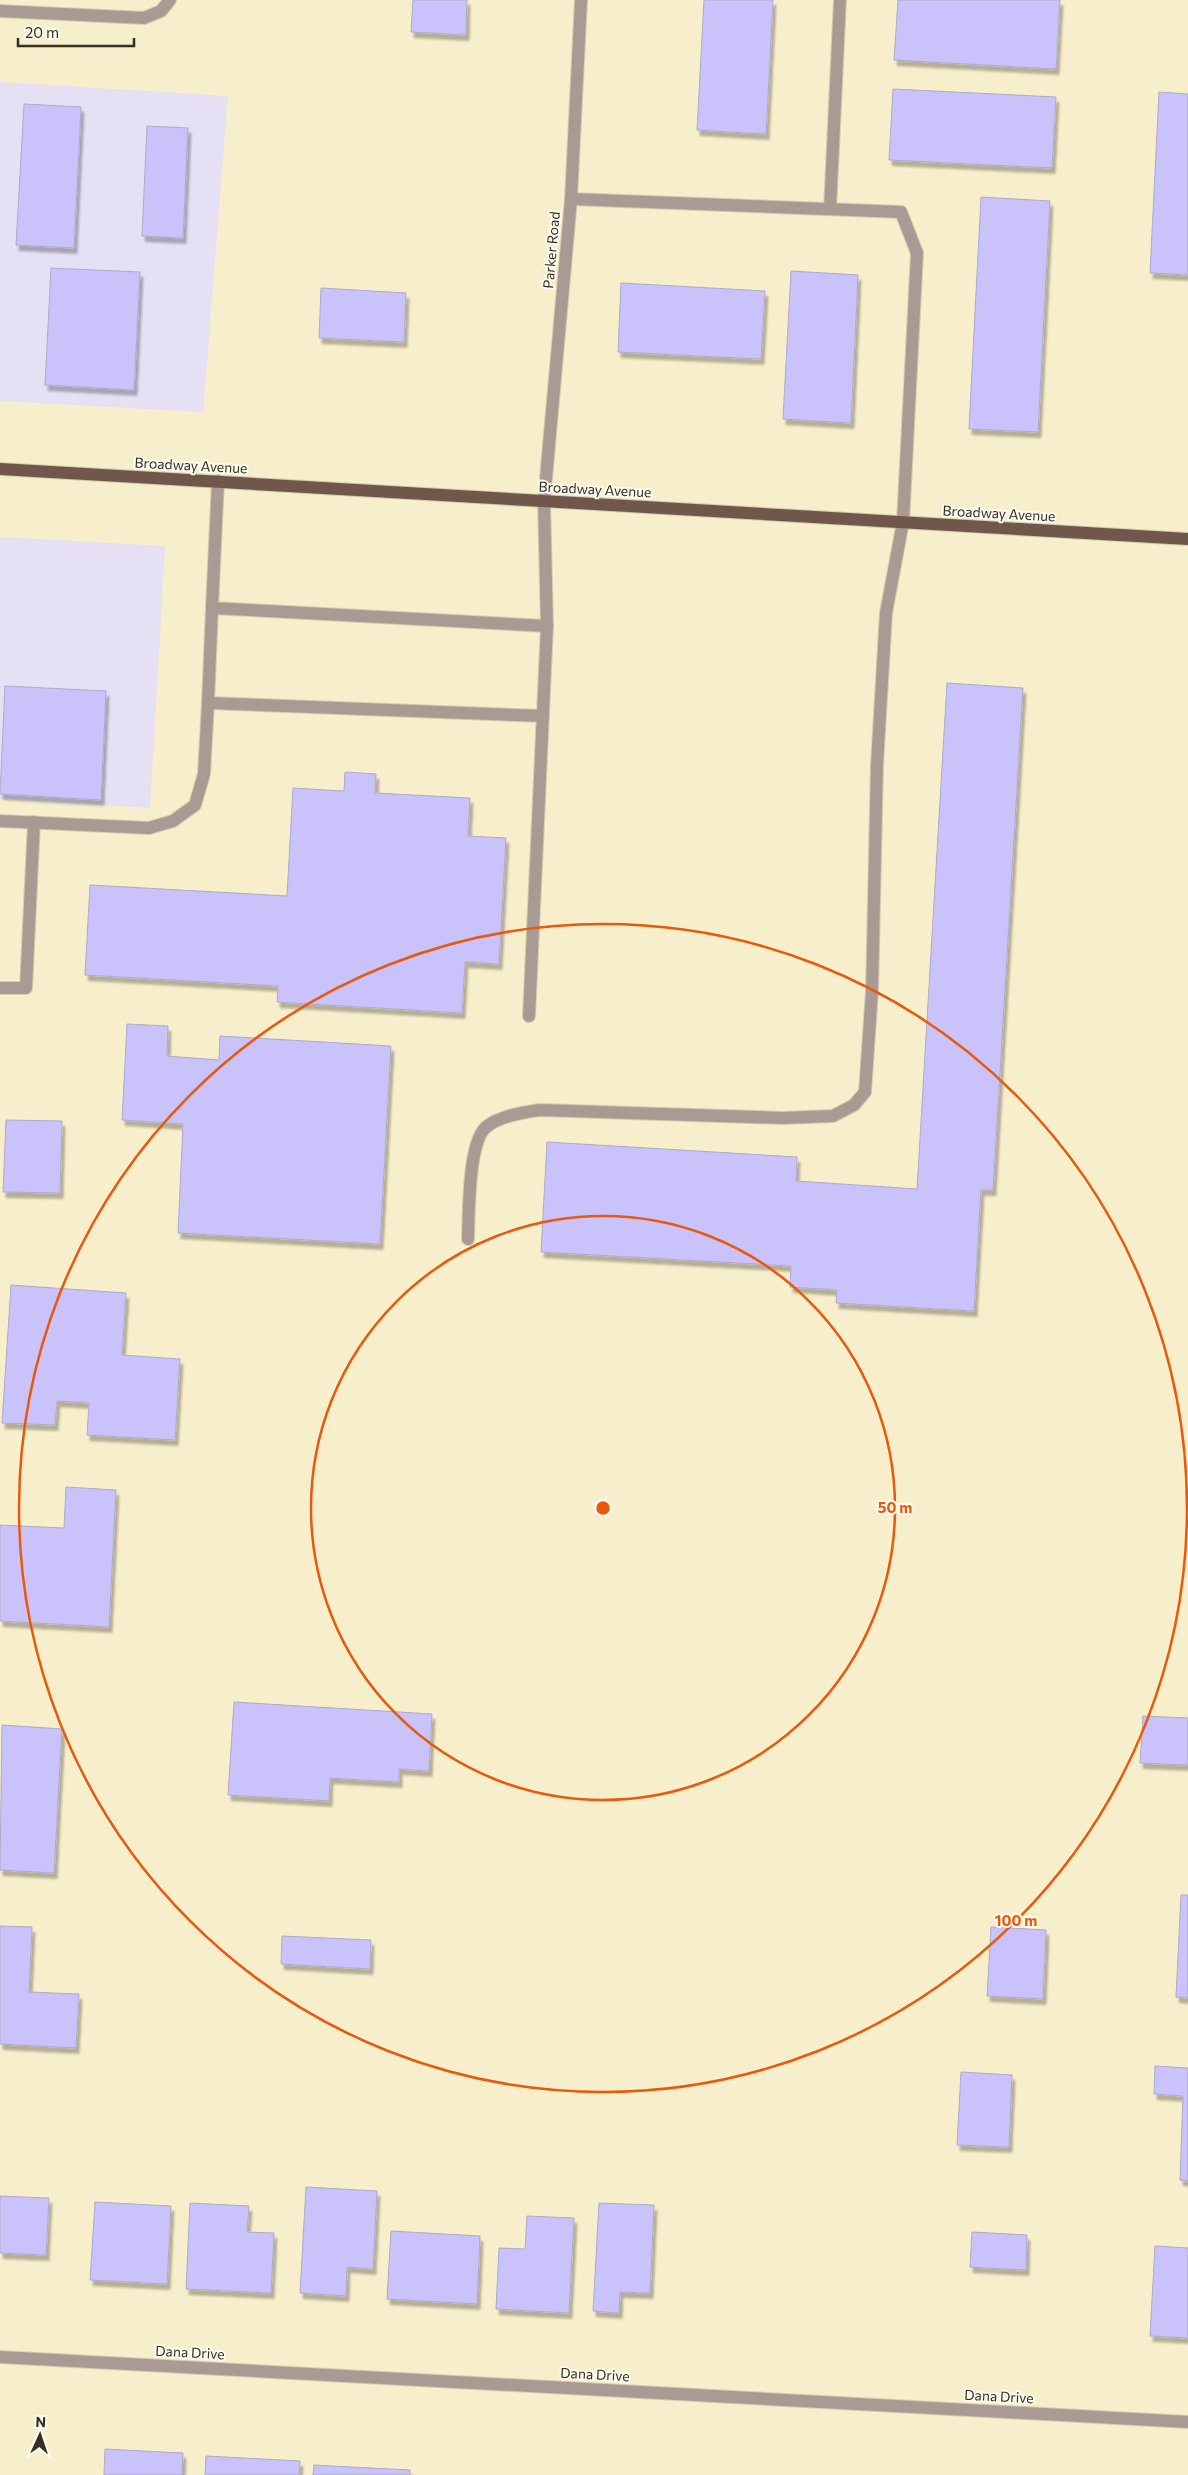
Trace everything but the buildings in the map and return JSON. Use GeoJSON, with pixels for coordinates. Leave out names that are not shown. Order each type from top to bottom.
{"type":"FeatureCollection","features":[{"type":"Feature","properties":{"kind":"main road","name":"Broadway Avenue"},"geometry":{"type":"LineString","coordinates":[[0,469],[1188,539]]}},
{"type":"Feature","properties":{"kind":"street"},"geometry":{"type":"LineString","coordinates":[[0,11],[144,18],[161,11],[170,0]]}},
{"type":"Feature","properties":{"kind":"street","name":"Parker Road"},"geometry":{"type":"LineString","coordinates":[[529,1016],[547,626],[544,501],[571,199],[581,0]]}},
{"type":"Feature","properties":{"kind":"street"},"geometry":{"type":"LineString","coordinates":[[830,209],[840,0]]}},
{"type":"Feature","properties":{"kind":"street"},"geometry":{"type":"LineString","coordinates":[[468,1239],[472,1158],[485,1129],[513,1115],[540,1110],[783,1118],[833,1116],[854,1105],[865,1092],[872,991],[877,765],[886,612],[902,522],[917,253],[901,212],[571,199]]}},
{"type":"Feature","properties":{"kind":"street"},"geometry":{"type":"LineString","coordinates":[[0,821],[148,828],[173,821],[195,805],[204,774],[218,482]]}},
{"type":"Feature","properties":{"kind":"street"},"geometry":{"type":"LineString","coordinates":[[212,608],[547,626]]}},
{"type":"Feature","properties":{"kind":"street"},"geometry":{"type":"LineString","coordinates":[[208,703],[543,716]]}},
{"type":"Feature","properties":{"kind":"street"},"geometry":{"type":"LineString","coordinates":[[0,988],[26,988],[34,822]]}},
{"type":"Feature","properties":{"kind":"street","name":"Dana Drive"},"geometry":{"type":"LineString","coordinates":[[0,2356],[1188,2422]]}},
{"type":"Feature","properties":{"kind":"shaded area"},"geometry":{"type":"Polygon","coordinates":[[[0,82],[228,96],[203,412],[0,401],[0,82]]]}},
{"type":"Feature","properties":{"kind":"shaded area"},"geometry":{"type":"Polygon","coordinates":[[[0,537],[165,546],[150,808],[0,799],[0,537]]]}}]}
